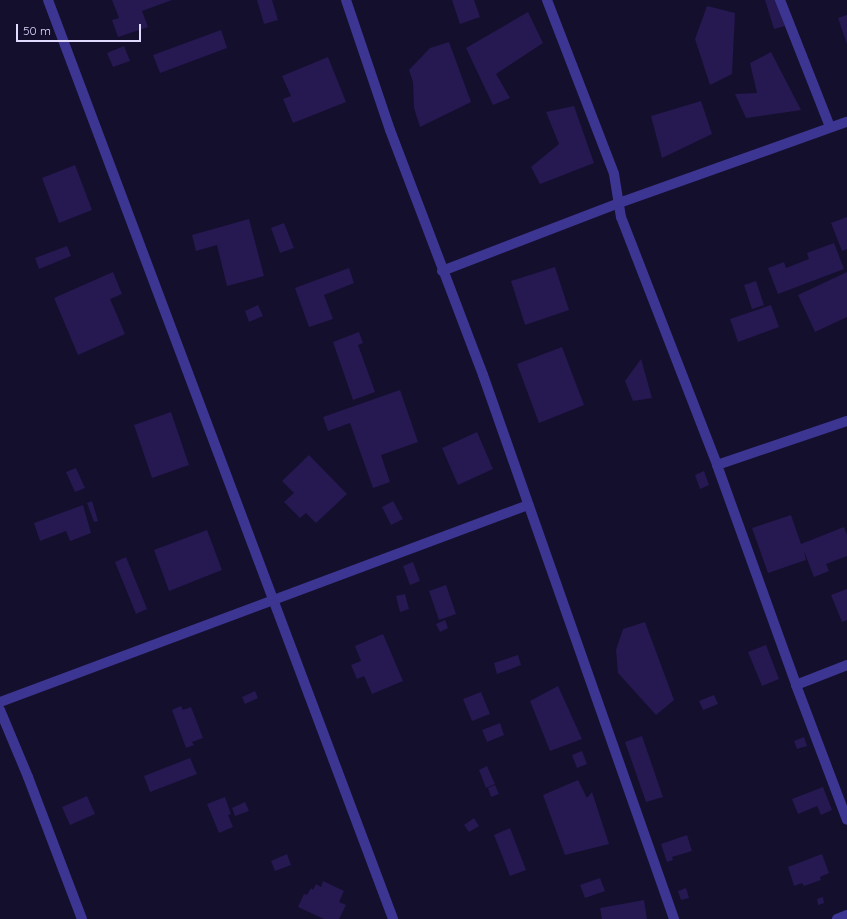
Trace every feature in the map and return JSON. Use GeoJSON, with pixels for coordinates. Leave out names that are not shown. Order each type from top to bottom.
{"type":"FeatureCollection","features":[{"type":"Feature","properties":{"kind":"street"},"geometry":{"type":"LineString","coordinates":[[48,0],[393,919]]}},
{"type":"Feature","properties":{"kind":"street"},"geometry":{"type":"LineString","coordinates":[[346,0],[390,130],[442,271],[483,375],[645,832],[674,919]]}},
{"type":"Feature","properties":{"kind":"street"},"geometry":{"type":"LineString","coordinates":[[547,0],[614,174],[620,203],[621,217],[717,465],[796,685],[847,820]]}},
{"type":"Feature","properties":{"kind":"street"},"geometry":{"type":"LineString","coordinates":[[780,0],[830,127]]}},
{"type":"Feature","properties":{"kind":"street"},"geometry":{"type":"LineString","coordinates":[[442,271],[620,203],[847,122]]}},
{"type":"Feature","properties":{"kind":"street"},"geometry":{"type":"LineString","coordinates":[[717,465],[847,421]]}},
{"type":"Feature","properties":{"kind":"street"},"geometry":{"type":"LineString","coordinates":[[0,702],[528,505]]}},
{"type":"Feature","properties":{"kind":"street"},"geometry":{"type":"LineString","coordinates":[[796,685],[847,666]]}},
{"type":"Feature","properties":{"kind":"street"},"geometry":{"type":"LineString","coordinates":[[0,710],[28,777],[82,919]]}},
{"type":"Feature","properties":{"kind":"street"},"geometry":{"type":"LineString","coordinates":[[837,919],[847,915]]}},
{"type":"Feature","properties":{"kind":"building"},"geometry":{"type":"Polygon","coordinates":[[[112,0],[172,0],[142,11],[148,27],[118,37],[112,20],[119,18],[112,0]]]}},
{"type":"Feature","properties":{"kind":"building"},"geometry":{"type":"Polygon","coordinates":[[[257,0],[272,0],[278,20],[264,24],[257,0]]]}},
{"type":"Feature","properties":{"kind":"building"},"geometry":{"type":"Polygon","coordinates":[[[452,0],[474,0],[480,17],[460,24],[452,0]]]}},
{"type":"Feature","properties":{"kind":"building"},"geometry":{"type":"Polygon","coordinates":[[[765,0],[776,0],[785,26],[774,29],[765,0]]]}},
{"type":"Feature","properties":{"kind":"building"},"geometry":{"type":"Polygon","coordinates":[[[707,6],[735,13],[732,74],[710,85],[695,39],[707,6]]]}},
{"type":"Feature","properties":{"kind":"building"},"geometry":{"type":"Polygon","coordinates":[[[528,12],[543,43],[496,74],[510,98],[493,105],[466,48],[528,12]]]}},
{"type":"Feature","properties":{"kind":"building"},"geometry":{"type":"Polygon","coordinates":[[[847,15],[847,44],[838,18],[847,15]]]}},
{"type":"Feature","properties":{"kind":"building"},"geometry":{"type":"Polygon","coordinates":[[[221,30],[227,48],[160,73],[153,55],[221,30]]]}},
{"type":"Feature","properties":{"kind":"building"},"geometry":{"type":"Polygon","coordinates":[[[449,42],[471,102],[420,127],[414,108],[413,82],[409,70],[430,48],[449,42]]]}},
{"type":"Feature","properties":{"kind":"building"},"geometry":{"type":"Polygon","coordinates":[[[124,46],[130,61],[113,67],[107,53],[124,46]]]}},
{"type":"Feature","properties":{"kind":"building"},"geometry":{"type":"Polygon","coordinates":[[[771,52],[801,110],[746,118],[735,94],[757,93],[750,63],[771,52]]]}},
{"type":"Feature","properties":{"kind":"building"},"geometry":{"type":"Polygon","coordinates":[[[328,57],[346,102],[293,123],[283,99],[291,96],[282,76],[328,57]]]}},
{"type":"Feature","properties":{"kind":"building"},"geometry":{"type":"Polygon","coordinates":[[[701,101],[712,134],[662,158],[651,116],[701,101]]]}},
{"type":"Feature","properties":{"kind":"building"},"geometry":{"type":"Polygon","coordinates":[[[574,106],[594,163],[540,184],[531,167],[559,144],[546,112],[574,106]]]}},
{"type":"Feature","properties":{"kind":"building"},"geometry":{"type":"Polygon","coordinates":[[[75,165],[92,210],[59,223],[42,178],[75,165]]]}},
{"type":"Feature","properties":{"kind":"building"},"geometry":{"type":"Polygon","coordinates":[[[847,217],[847,249],[842,251],[831,223],[847,217]]]}},
{"type":"Feature","properties":{"kind":"building"},"geometry":{"type":"Polygon","coordinates":[[[249,219],[264,276],[227,286],[217,245],[196,251],[192,235],[249,219]]]}},
{"type":"Feature","properties":{"kind":"building"},"geometry":{"type":"Polygon","coordinates":[[[284,223],[294,248],[280,253],[271,228],[284,223]]]}},
{"type":"Feature","properties":{"kind":"building"},"geometry":{"type":"Polygon","coordinates":[[[834,243],[844,269],[778,294],[768,268],[784,262],[786,268],[809,259],[807,253],[834,243]]]}},
{"type":"Feature","properties":{"kind":"building"},"geometry":{"type":"Polygon","coordinates":[[[67,246],[71,256],[39,269],[35,258],[67,246]]]}},
{"type":"Feature","properties":{"kind":"building"},"geometry":{"type":"Polygon","coordinates":[[[555,267],[569,310],[525,325],[511,281],[555,267]]]}},
{"type":"Feature","properties":{"kind":"building"},"geometry":{"type":"Polygon","coordinates":[[[349,268],[354,283],[324,295],[333,319],[309,327],[295,288],[349,268]]]}},
{"type":"Feature","properties":{"kind":"building"},"geometry":{"type":"Polygon","coordinates":[[[113,272],[122,294],[110,299],[125,334],[78,355],[54,298],[113,272]]]}},
{"type":"Feature","properties":{"kind":"building"},"geometry":{"type":"Polygon","coordinates":[[[847,272],[847,317],[815,332],[798,295],[847,272]]]}},
{"type":"Feature","properties":{"kind":"building"},"geometry":{"type":"Polygon","coordinates":[[[756,281],[764,305],[752,309],[744,285],[756,281]]]}},
{"type":"Feature","properties":{"kind":"building"},"geometry":{"type":"Polygon","coordinates":[[[258,305],[263,316],[249,322],[245,311],[258,305]]]}},
{"type":"Feature","properties":{"kind":"building"},"geometry":{"type":"Polygon","coordinates":[[[771,305],[779,327],[738,342],[730,319],[771,305]]]}},
{"type":"Feature","properties":{"kind":"building"},"geometry":{"type":"Polygon","coordinates":[[[359,332],[363,343],[358,345],[375,392],[353,400],[333,342],[359,332]]]}},
{"type":"Feature","properties":{"kind":"building"},"geometry":{"type":"Polygon","coordinates":[[[562,347],[584,405],[539,423],[517,364],[562,347]]]}},
{"type":"Feature","properties":{"kind":"building"},"geometry":{"type":"Polygon","coordinates":[[[641,359],[652,398],[633,401],[625,381],[641,359]]]}},
{"type":"Feature","properties":{"kind":"building"},"geometry":{"type":"Polygon","coordinates":[[[400,390],[418,442],[381,455],[390,482],[373,488],[350,423],[328,431],[323,417],[400,390]]]}},
{"type":"Feature","properties":{"kind":"building"},"geometry":{"type":"Polygon","coordinates":[[[171,412],[189,465],[152,478],[134,425],[171,412]]]}},
{"type":"Feature","properties":{"kind":"building"},"geometry":{"type":"Polygon","coordinates":[[[477,432],[493,469],[458,485],[442,448],[477,432]]]}},
{"type":"Feature","properties":{"kind":"building"},"geometry":{"type":"Polygon","coordinates":[[[309,455],[347,494],[316,523],[306,513],[300,518],[284,502],[294,493],[282,481],[309,455]]]}},
{"type":"Feature","properties":{"kind":"building"},"geometry":{"type":"Polygon","coordinates":[[[76,468],[85,488],[75,492],[66,472],[76,468]]]}},
{"type":"Feature","properties":{"kind":"building"},"geometry":{"type":"Polygon","coordinates":[[[704,471],[709,485],[700,489],[695,475],[704,471]]]}},
{"type":"Feature","properties":{"kind":"building"},"geometry":{"type":"Polygon","coordinates":[[[92,501],[98,521],[94,522],[87,503],[92,501]]]}},
{"type":"Feature","properties":{"kind":"building"},"geometry":{"type":"Polygon","coordinates":[[[393,501],[403,519],[391,525],[382,507],[393,501]]]}},
{"type":"Feature","properties":{"kind":"building"},"geometry":{"type":"Polygon","coordinates":[[[83,505],[91,533],[70,541],[66,531],[40,541],[34,523],[83,505]]]}},
{"type":"Feature","properties":{"kind":"building"},"geometry":{"type":"Polygon","coordinates":[[[791,515],[801,544],[844,527],[847,535],[847,556],[826,564],[829,571],[814,577],[804,551],[806,560],[768,573],[752,528],[791,515]]]}},
{"type":"Feature","properties":{"kind":"building"},"geometry":{"type":"Polygon","coordinates":[[[207,530],[222,570],[169,591],[154,550],[207,530]]]}},
{"type":"Feature","properties":{"kind":"building"},"geometry":{"type":"Polygon","coordinates":[[[126,557],[147,609],[136,614],[115,562],[126,557]]]}},
{"type":"Feature","properties":{"kind":"building"},"geometry":{"type":"Polygon","coordinates":[[[413,562],[420,581],[410,585],[403,566],[413,562]]]}},
{"type":"Feature","properties":{"kind":"building"},"geometry":{"type":"Polygon","coordinates":[[[446,585],[456,614],[439,620],[429,591],[446,585]]]}},
{"type":"Feature","properties":{"kind":"building"},"geometry":{"type":"Polygon","coordinates":[[[847,589],[847,620],[842,622],[831,595],[847,589]]]}},
{"type":"Feature","properties":{"kind":"building"},"geometry":{"type":"Polygon","coordinates":[[[405,594],[409,609],[400,612],[396,596],[405,594]]]}},
{"type":"Feature","properties":{"kind":"building"},"geometry":{"type":"Polygon","coordinates":[[[445,620],[448,628],[440,632],[436,624],[445,620]]]}},
{"type":"Feature","properties":{"kind":"building"},"geometry":{"type":"Polygon","coordinates":[[[645,622],[674,700],[656,715],[618,673],[616,650],[623,629],[645,622]]]}},
{"type":"Feature","properties":{"kind":"building"},"geometry":{"type":"Polygon","coordinates":[[[383,634],[403,681],[372,694],[364,676],[357,679],[351,665],[361,661],[355,646],[383,634]]]}},
{"type":"Feature","properties":{"kind":"building"},"geometry":{"type":"Polygon","coordinates":[[[766,645],[779,679],[762,686],[748,652],[766,645]]]}},
{"type":"Feature","properties":{"kind":"building"},"geometry":{"type":"Polygon","coordinates":[[[518,655],[521,665],[497,674],[494,663],[518,655]]]}},
{"type":"Feature","properties":{"kind":"building"},"geometry":{"type":"Polygon","coordinates":[[[558,686],[582,739],[550,751],[530,701],[558,686]]]}},
{"type":"Feature","properties":{"kind":"building"},"geometry":{"type":"Polygon","coordinates":[[[255,691],[258,698],[245,704],[242,697],[255,691]]]}},
{"type":"Feature","properties":{"kind":"building"},"geometry":{"type":"Polygon","coordinates":[[[481,692],[490,714],[472,721],[463,699],[481,692]]]}},
{"type":"Feature","properties":{"kind":"building"},"geometry":{"type":"Polygon","coordinates":[[[714,695],[718,704],[703,710],[699,701],[714,695]]]}},
{"type":"Feature","properties":{"kind":"building"},"geometry":{"type":"Polygon","coordinates":[[[181,706],[183,710],[191,707],[203,738],[192,742],[194,745],[186,748],[172,710],[181,706]]]}},
{"type":"Feature","properties":{"kind":"building"},"geometry":{"type":"Polygon","coordinates":[[[500,723],[504,735],[487,742],[482,730],[500,723]]]}},
{"type":"Feature","properties":{"kind":"building"},"geometry":{"type":"Polygon","coordinates":[[[642,736],[663,797],[646,802],[625,742],[642,736]]]}},
{"type":"Feature","properties":{"kind":"building"},"geometry":{"type":"Polygon","coordinates":[[[804,737],[807,746],[797,749],[794,741],[804,737]]]}},
{"type":"Feature","properties":{"kind":"building"},"geometry":{"type":"Polygon","coordinates":[[[582,751],[587,764],[577,768],[572,755],[582,751]]]}},
{"type":"Feature","properties":{"kind":"building"},"geometry":{"type":"Polygon","coordinates":[[[190,758],[197,774],[150,792],[144,776],[190,758]]]}},
{"type":"Feature","properties":{"kind":"building"},"geometry":{"type":"Polygon","coordinates":[[[487,766],[495,784],[486,788],[479,770],[487,766]]]}},
{"type":"Feature","properties":{"kind":"building"},"geometry":{"type":"Polygon","coordinates":[[[578,780],[587,798],[592,792],[609,844],[565,855],[543,795],[578,780]]]}},
{"type":"Feature","properties":{"kind":"building"},"geometry":{"type":"Polygon","coordinates":[[[495,785],[499,794],[491,797],[488,788],[495,785]]]}},
{"type":"Feature","properties":{"kind":"building"},"geometry":{"type":"Polygon","coordinates":[[[823,787],[832,810],[821,815],[817,806],[798,814],[792,799],[823,787]]]}},
{"type":"Feature","properties":{"kind":"building"},"geometry":{"type":"Polygon","coordinates":[[[87,796],[95,814],[70,825],[62,807],[87,796]]]}},
{"type":"Feature","properties":{"kind":"building"},"geometry":{"type":"Polygon","coordinates":[[[225,797],[231,814],[228,815],[233,827],[219,833],[207,804],[225,797]]]}},
{"type":"Feature","properties":{"kind":"building"},"geometry":{"type":"Polygon","coordinates":[[[245,802],[249,811],[235,816],[232,808],[245,802]]]}},
{"type":"Feature","properties":{"kind":"building"},"geometry":{"type":"Polygon","coordinates":[[[474,818],[479,826],[469,832],[464,825],[474,818]]]}},
{"type":"Feature","properties":{"kind":"building"},"geometry":{"type":"Polygon","coordinates":[[[510,828],[526,870],[510,876],[494,835],[510,828]]]}},
{"type":"Feature","properties":{"kind":"building"},"geometry":{"type":"Polygon","coordinates":[[[687,835],[692,851],[672,857],[673,860],[667,862],[661,844],[687,835]]]}},
{"type":"Feature","properties":{"kind":"building"},"geometry":{"type":"Polygon","coordinates":[[[287,854],[291,865],[275,871],[271,861],[287,854]]]}},
{"type":"Feature","properties":{"kind":"building"},"geometry":{"type":"Polygon","coordinates":[[[822,854],[829,873],[820,877],[821,880],[804,886],[802,883],[794,886],[788,867],[822,854]]]}},
{"type":"Feature","properties":{"kind":"building"},"geometry":{"type":"Polygon","coordinates":[[[600,878],[605,891],[585,898],[580,885],[600,878]]]}},
{"type":"Feature","properties":{"kind":"building"},"geometry":{"type":"Polygon","coordinates":[[[323,881],[344,891],[339,902],[346,905],[339,919],[324,919],[298,907],[304,894],[307,895],[311,888],[313,890],[316,884],[321,887],[323,881]]]}},
{"type":"Feature","properties":{"kind":"building"},"geometry":{"type":"Polygon","coordinates":[[[686,888],[689,898],[681,900],[678,891],[686,888]]]}},
{"type":"Feature","properties":{"kind":"building"},"geometry":{"type":"Polygon","coordinates":[[[823,897],[824,903],[818,905],[817,899],[823,897]]]}},
{"type":"Feature","properties":{"kind":"building"},"geometry":{"type":"Polygon","coordinates":[[[644,900],[647,919],[602,919],[600,908],[644,900]]]}}]}
